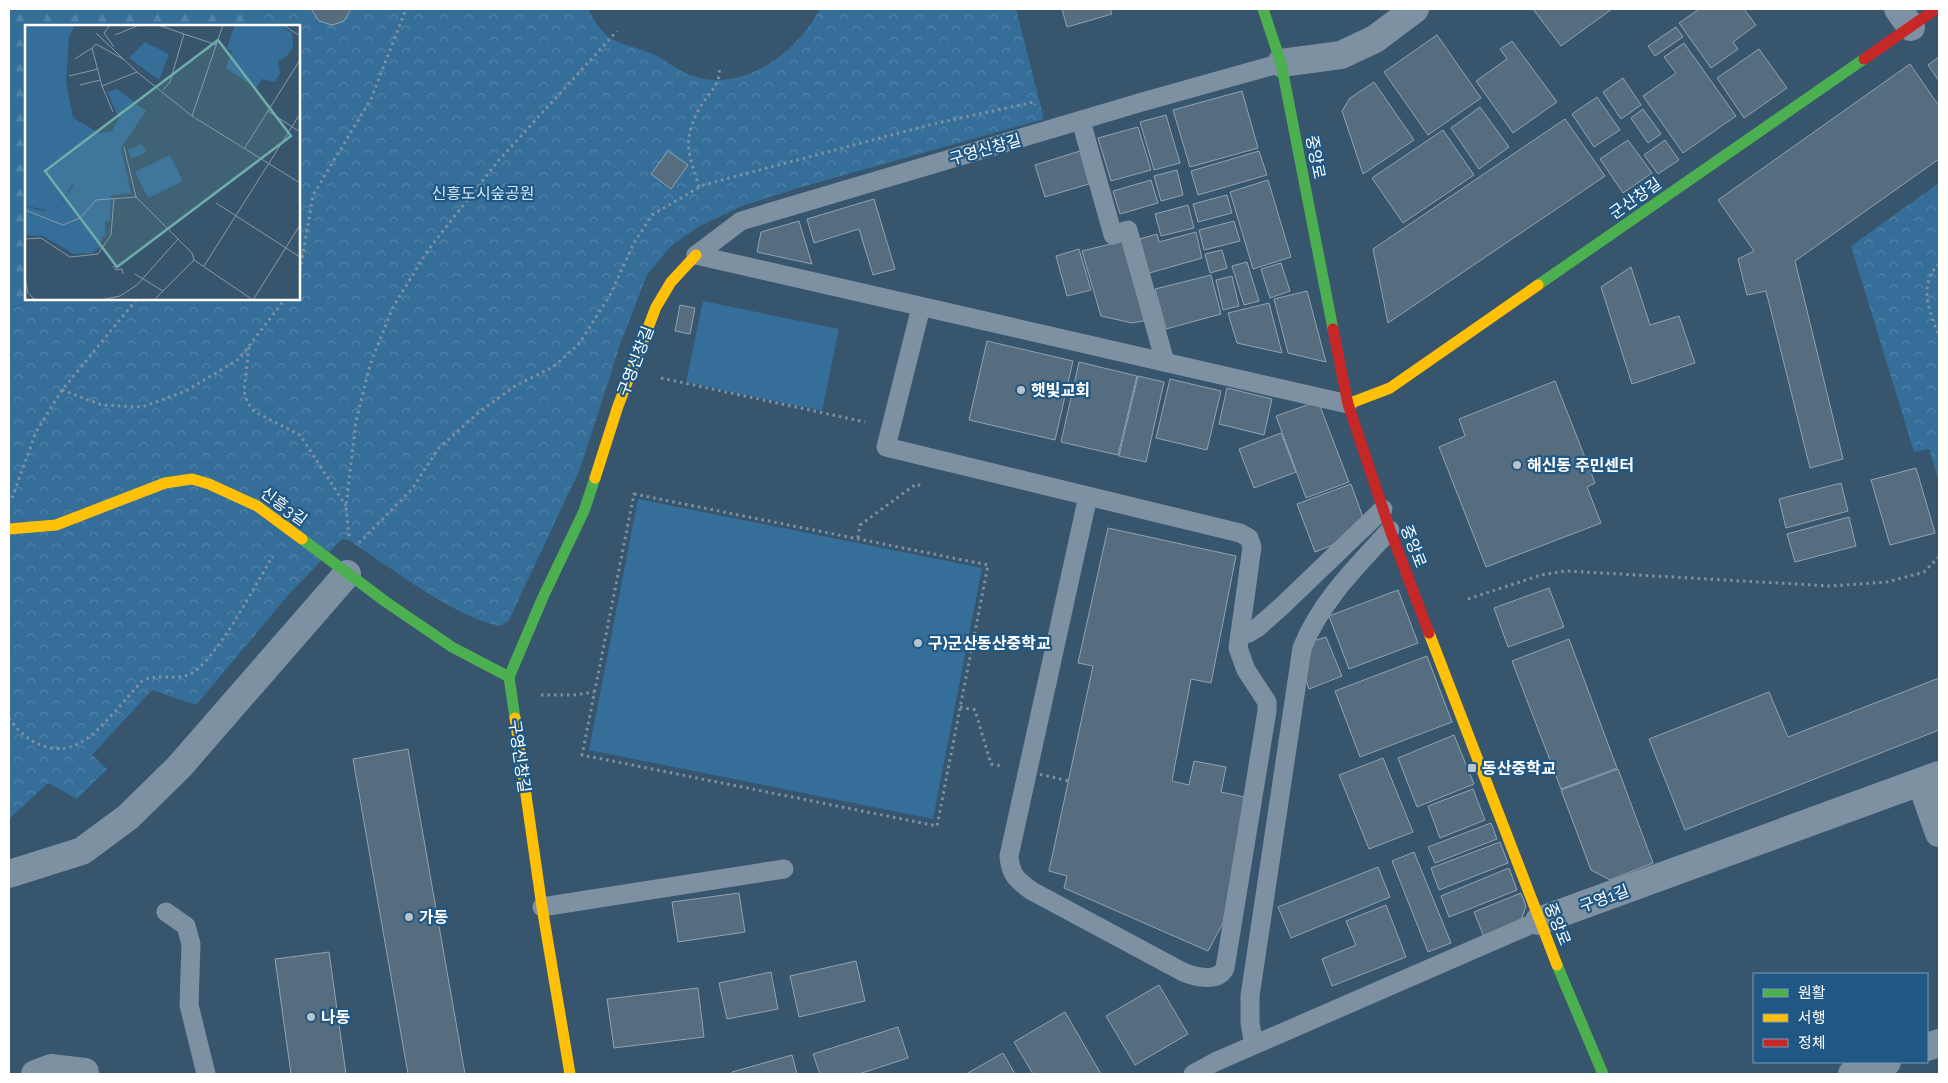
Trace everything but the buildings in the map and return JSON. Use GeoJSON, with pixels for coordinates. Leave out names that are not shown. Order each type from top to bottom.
{"type":"FeatureCollection","features":[{"type":"Feature","properties":{"kind":"street","name":"중앙로"},"geometry":{"type":"LineString","coordinates":[[1262,9],[1281,63],[1348,404],[1382,509],[1539,921],[1603,1074]]}},
{"type":"Feature","properties":{"kind":"street"},"geometry":{"type":"LineString","coordinates":[[1281,63],[1341,55],[1375,39],[1414,9]]}},
{"type":"Feature","properties":{"kind":"street","name":"군산창길"},"geometry":{"type":"LineString","coordinates":[[1348,404],[1390,388],[1904,18],[1936,9]]}},
{"type":"Feature","properties":{"kind":"street","name":"구영신창길"},"geometry":{"type":"LineString","coordinates":[[570,1074],[542,907],[509,677],[543,597],[584,511],[618,406],[656,307],[671,282],[696,255]]}},
{"type":"Feature","properties":{"kind":"street","name":"신흥3길"},"geometry":{"type":"LineString","coordinates":[[9,529],[56,524],[165,483],[192,479],[245,498],[347,574],[452,647],[509,677]]}},
{"type":"Feature","properties":{"kind":"street"},"geometry":{"type":"LineString","coordinates":[[9,874],[82,851],[128,817],[179,767],[347,574]]}},
{"type":"Feature","properties":{"kind":"street"},"geometry":{"type":"LineString","coordinates":[[1930,779],[1939,833]]}},
{"type":"Feature","properties":{"kind":"street","name":"구영1길"},"geometry":{"type":"LineString","coordinates":[[1539,921],[1930,779]]}},
{"type":"Feature","properties":{"kind":"street"},"geometry":{"type":"LineString","coordinates":[[1852,1074],[1884,1063]]}},
{"type":"Feature","properties":{"kind":"street"},"geometry":{"type":"LineString","coordinates":[[35,1074],[51,1068],[84,1072]]}},
{"type":"Feature","properties":{"kind":"lane","name":"구영신창길"},"geometry":{"type":"LineString","coordinates":[[696,255],[741,221],[1160,96],[1281,63]]}},
{"type":"Feature","properties":{"kind":"lane"},"geometry":{"type":"LineString","coordinates":[[1081,121],[1113,235],[1128,230],[1165,362]]}},
{"type":"Feature","properties":{"kind":"lane"},"geometry":{"type":"LineString","coordinates":[[696,255],[1348,404]]}},
{"type":"Feature","properties":{"kind":"lane"},"geometry":{"type":"LineString","coordinates":[[921,307],[886,447],[1088,496],[1240,533],[1249,538],[1252,547],[1239,654],[1246,670],[1267,702],[1267,711],[1225,968],[1220,976],[1191,976],[1032,891],[1016,880],[1010,868],[1009,856],[1088,496]]}},
{"type":"Feature","properties":{"kind":"lane"},"geometry":{"type":"LineString","coordinates":[[1240,634],[1249,633],[1257,628],[1282,606],[1382,509]]}},
{"type":"Feature","properties":{"kind":"lane"},"geometry":{"type":"LineString","coordinates":[[1254,1045],[1250,1023],[1250,996],[1302,648],[1310,628],[1328,599],[1348,574],[1390,530]]}},
{"type":"Feature","properties":{"kind":"lane"},"geometry":{"type":"LineString","coordinates":[[542,907],[784,869]]}},
{"type":"Feature","properties":{"kind":"lane"},"geometry":{"type":"LineString","coordinates":[[166,912],[186,926],[191,944],[190,1005],[206,1074]]}},
{"type":"Feature","properties":{"kind":"lane","name":"구영1길"},"geometry":{"type":"LineString","coordinates":[[1193,1074],[1254,1045],[1539,921]]}},
{"type":"Feature","properties":{"kind":"path"},"geometry":{"type":"LineString","coordinates":[[300,272],[314,195],[371,100],[406,9]]}},
{"type":"Feature","properties":{"kind":"path"},"geometry":{"type":"LineString","coordinates":[[351,543],[346,524],[346,506],[356,421],[370,366],[393,307],[428,250],[499,160],[616,31]]}},
{"type":"Feature","properties":{"kind":"path"},"geometry":{"type":"LineString","coordinates":[[699,187],[689,148],[689,136],[698,110],[713,91],[720,73],[719,66]]}},
{"type":"Feature","properties":{"kind":"path"},"geometry":{"type":"LineString","coordinates":[[1939,264],[1927,285],[1929,312],[1939,336]]}},
{"type":"Feature","properties":{"kind":"path"},"geometry":{"type":"LineString","coordinates":[[12,500],[36,432],[62,390],[136,300]]}},
{"type":"Feature","properties":{"kind":"path"},"geometry":{"type":"LineString","coordinates":[[62,390],[102,405],[142,407],[186,391],[239,359],[285,300]]}},
{"type":"Feature","properties":{"kind":"path"},"geometry":{"type":"LineString","coordinates":[[249,347],[244,391],[247,402],[255,412],[300,435],[346,506]]}},
{"type":"Feature","properties":{"kind":"path"},"geometry":{"type":"LineString","coordinates":[[654,377],[872,424]]}},
{"type":"Feature","properties":{"kind":"path"},"geometry":{"type":"LineString","coordinates":[[858,538],[860,525],[916,484],[925,486]]}},
{"type":"Feature","properties":{"kind":"path"},"geometry":{"type":"LineString","coordinates":[[634,494],[988,565],[937,826],[582,755],[594,692],[634,494]]}},
{"type":"Feature","properties":{"kind":"path"},"geometry":{"type":"LineString","coordinates":[[9,718],[17,730],[33,743],[48,748],[65,748],[81,743],[93,733],[142,681],[152,676],[187,675],[194,671],[225,635],[277,550],[293,533]]}},
{"type":"Feature","properties":{"kind":"path"},"geometry":{"type":"LineString","coordinates":[[1468,599],[1541,575],[1566,571],[1831,586],[1887,582],[1924,572],[1939,558]]}},
{"type":"Feature","properties":{"kind":"path"},"geometry":{"type":"LineString","coordinates":[[509,677],[525,691],[535,695],[575,695],[594,692]]}},
{"type":"Feature","properties":{"kind":"path"},"geometry":{"type":"LineString","coordinates":[[960,707],[976,710],[991,764],[1007,768]]}},
{"type":"Feature","properties":{"kind":"path"},"geometry":{"type":"LineString","coordinates":[[1021,770],[1069,781]]}},
{"type":"Feature","properties":{"kind":"green space"},"geometry":{"type":"Polygon","coordinates":[[[9,9],[249,9],[249,25],[25,25],[25,300],[37,300],[9,308],[9,9]]]}},
{"type":"Feature","properties":{"kind":"green space","name":"신흥도시숲공원"},"geometry":{"type":"Polygon","coordinates":[[[249,9],[588,9],[603,31],[617,42],[657,56],[693,76],[712,80],[731,79],[750,74],[767,65],[798,40],[820,9],[1016,9],[1044,119],[798,188],[742,206],[698,227],[671,246],[647,275],[622,339],[580,469],[509,620],[501,626],[484,622],[464,613],[423,590],[348,540],[342,539],[291,592],[196,705],[152,690],[92,755],[107,769],[77,799],[48,783],[9,819],[9,308],[37,300],[300,300],[300,25],[249,25],[249,9]]]}},
{"type":"Feature","properties":{"kind":"green space"},"geometry":{"type":"Polygon","coordinates":[[[1939,183],[1939,482],[1929,449],[1914,452],[1851,246],[1939,183]]]}},
{"type":"Feature","properties":{"kind":"green space"},"geometry":{"type":"Polygon","coordinates":[[[703,301],[839,329],[822,411],[686,382],[703,301]]]}},
{"type":"Feature","properties":{"kind":"green space"},"geometry":{"type":"Polygon","coordinates":[[[638,499],[982,568],[933,819],[589,750],[638,499]]]}},
{"type":"Feature","properties":{"kind":"traffic: fast"},"geometry":{"type":"LineString","coordinates":[[1263,9],[1281,63],[1333,329]]}},
{"type":"Feature","properties":{"kind":"traffic: fast"},"geometry":{"type":"LineString","coordinates":[[1538,285],[1864,59]]}},
{"type":"Feature","properties":{"kind":"traffic: fast"},"geometry":{"type":"LineString","coordinates":[[515,718],[509,677],[543,597],[584,511],[595,478]]}},
{"type":"Feature","properties":{"kind":"traffic: fast"},"geometry":{"type":"LineString","coordinates":[[302,539],[386,602],[452,647],[509,677]]}},
{"type":"Feature","properties":{"kind":"traffic: fast"},"geometry":{"type":"LineString","coordinates":[[1557,965],[1603,1074]]}},
{"type":"Feature","properties":{"kind":"traffic: slow"},"geometry":{"type":"LineString","coordinates":[[595,478],[618,406],[656,307],[671,282],[696,255]]}},
{"type":"Feature","properties":{"kind":"traffic: slow"},"geometry":{"type":"LineString","coordinates":[[1348,404],[1390,388],[1538,285]]}},
{"type":"Feature","properties":{"kind":"traffic: slow"},"geometry":{"type":"LineString","coordinates":[[9,529],[56,525],[165,483],[192,479],[209,484],[257,506],[302,539]]}},
{"type":"Feature","properties":{"kind":"traffic: slow"},"geometry":{"type":"LineString","coordinates":[[1429,633],[1557,965]]}},
{"type":"Feature","properties":{"kind":"traffic: slow"},"geometry":{"type":"LineString","coordinates":[[515,718],[542,907],[570,1074]]}},
{"type":"Feature","properties":{"kind":"traffic: jam"},"geometry":{"type":"LineString","coordinates":[[1864,59],[1936,9]]}},
{"type":"Feature","properties":{"kind":"traffic: jam"},"geometry":{"type":"LineString","coordinates":[[1333,329],[1348,404],[1390,530],[1429,633]]}},
{"type":"Feature","properties":{"kind":"place","name":"햇빛교회"},"geometry":{"type":"Point","coordinates":[1021,390]}},
{"type":"Feature","properties":{"kind":"place","name":"해신동 주민센터"},"geometry":{"type":"Point","coordinates":[1517,465]}},
{"type":"Feature","properties":{"kind":"place","name":"구)군산동산중학교"},"geometry":{"type":"Point","coordinates":[918,643]}},
{"type":"Feature","properties":{"kind":"place","name":"동산중학교"},"geometry":{"type":"Point","coordinates":[1472,768]}},
{"type":"Feature","properties":{"kind":"place","name":"가동"},"geometry":{"type":"Point","coordinates":[409,917]}},
{"type":"Feature","properties":{"kind":"place","name":"나동"},"geometry":{"type":"Point","coordinates":[311,1017]}}]}
